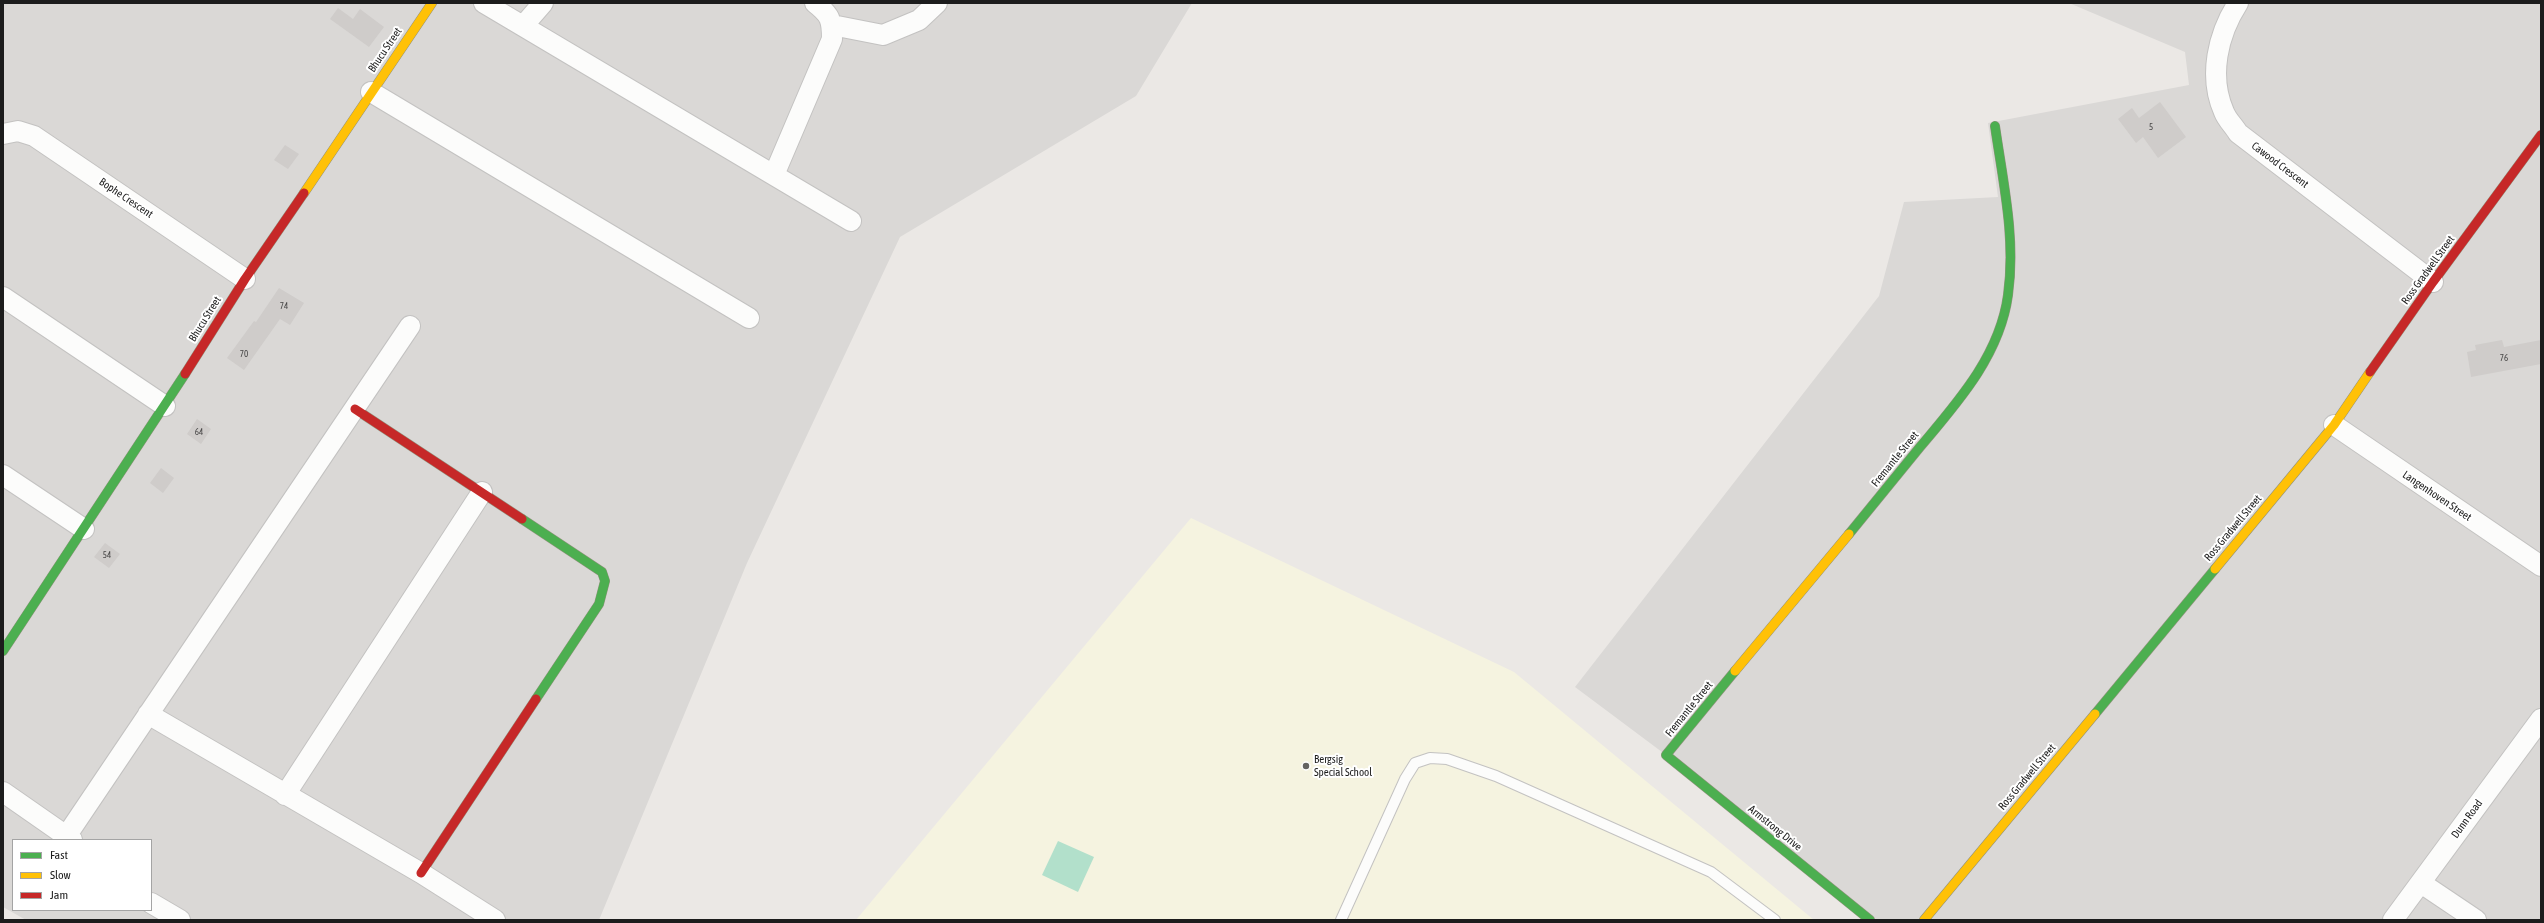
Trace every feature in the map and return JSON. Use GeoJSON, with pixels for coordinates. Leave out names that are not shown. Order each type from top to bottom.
{"type":"FeatureCollection","features":[{"type":"Feature","properties":{"kind":"street","name":"Bhucu Street"},"geometry":{"type":"LineString","coordinates":[[3,651],[165,406],[245,279],[432,3]]}},
{"type":"Feature","properties":{"kind":"street"},"geometry":{"type":"LineString","coordinates":[[484,3],[851,221]]}},
{"type":"Feature","properties":{"kind":"street"},"geometry":{"type":"LineString","coordinates":[[523,26],[543,3]]}},
{"type":"Feature","properties":{"kind":"street"},"geometry":{"type":"LineString","coordinates":[[774,175],[832,39],[832,25],[828,14],[815,3]]}},
{"type":"Feature","properties":{"kind":"street"},"geometry":{"type":"LineString","coordinates":[[832,25],[883,35],[919,20],[937,3]]}},
{"type":"Feature","properties":{"kind":"street","name":"Cawood Crescent"},"geometry":{"type":"LineString","coordinates":[[2238,3],[2226,21],[2219,41],[2216,66],[2218,89],[2224,112],[2238,133],[2433,282]]}},
{"type":"Feature","properties":{"kind":"street"},"geometry":{"type":"LineString","coordinates":[[371,92],[749,318]]}},
{"type":"Feature","properties":{"kind":"street","name":"Fremantle Street"},"geometry":{"type":"LineString","coordinates":[[1666,756],[1975,380],[1989,352],[2008,296],[2011,257],[1995,126]]}},
{"type":"Feature","properties":{"kind":"street","name":"Bophe Crescent"},"geometry":{"type":"LineString","coordinates":[[3,134],[18,131],[34,136],[245,279]]}},
{"type":"Feature","properties":{"kind":"street","name":"Ross Gradwell Street"},"geometry":{"type":"LineString","coordinates":[[1924,920],[2334,425],[2433,282],[2541,135]]}},
{"type":"Feature","properties":{"kind":"street"},"geometry":{"type":"LineString","coordinates":[[3,298],[165,406]]}},
{"type":"Feature","properties":{"kind":"street"},"geometry":{"type":"LineString","coordinates":[[3,792],[69,838],[148,714],[410,326]]}},
{"type":"Feature","properties":{"kind":"street"},"geometry":{"type":"LineString","coordinates":[[355,409],[602,572],[604,589],[599,604],[421,873]]}},
{"type":"Feature","properties":{"kind":"street","name":"Langenhoven Street"},"geometry":{"type":"LineString","coordinates":[[2334,425],[2541,566]]}},
{"type":"Feature","properties":{"kind":"street"},"geometry":{"type":"LineString","coordinates":[[3,475],[84,529]]}},
{"type":"Feature","properties":{"kind":"street"},"geometry":{"type":"LineString","coordinates":[[285,795],[482,492]]}},
{"type":"Feature","properties":{"kind":"street"},"geometry":{"type":"LineString","coordinates":[[148,714],[421,873],[495,920]]}},
{"type":"Feature","properties":{"kind":"street","name":"Dunn Road"},"geometry":{"type":"LineString","coordinates":[[2393,920],[2541,719]]}},
{"type":"Feature","properties":{"kind":"street","name":"Armstrong Drive"},"geometry":{"type":"LineString","coordinates":[[1666,756],[1870,920]]}},
{"type":"Feature","properties":{"kind":"street"},"geometry":{"type":"LineString","coordinates":[[2421,883],[2476,920]]}},
{"type":"Feature","properties":{"kind":"street"},"geometry":{"type":"LineString","coordinates":[[152,904],[180,920]]}},
{"type":"Feature","properties":{"kind":"lane"},"geometry":{"type":"LineString","coordinates":[[1342,920],[1405,779],[1416,763],[1430,758],[1447,759],[1496,776],[1665,850],[1728,882],[1775,920]]}},
{"type":"Feature","properties":{"kind":"shaded area"},"geometry":{"type":"Polygon","coordinates":[[[3,3],[1192,3],[1136,96],[900,237],[747,563],[599,920],[26,920],[3,907],[3,3]]]}},
{"type":"Feature","properties":{"kind":"shaded area"},"geometry":{"type":"Polygon","coordinates":[[[2069,3],[2541,3],[2541,920],[1870,920],[1666,755],[1575,687],[1879,296],[1904,202],[1998,197],[1988,123],[2189,85],[2185,52],[2069,3]]]}},
{"type":"Feature","properties":{"kind":"shaded area","name":"Bergsig Special School"},"geometry":{"type":"Polygon","coordinates":[[[1191,518],[1514,672],[1814,920],[856,920],[1191,518]]]}},
{"type":"Feature","properties":{"kind":"green space"},"geometry":{"type":"Polygon","coordinates":[[[1058,841],[1094,857],[1078,892],[1042,875],[1058,841]]]}},
{"type":"Feature","properties":{"kind":"building"},"geometry":{"type":"Polygon","coordinates":[[[338,8],[353,19],[360,9],[384,27],[369,47],[330,19],[338,8]]]}},
{"type":"Feature","properties":{"kind":"building"},"geometry":{"type":"Polygon","coordinates":[[[2160,102],[2186,137],[2158,158],[2143,137],[2136,143],[2118,119],[2132,108],[2139,118],[2160,102]]]}},
{"type":"Feature","properties":{"kind":"building"},"geometry":{"type":"Polygon","coordinates":[[[285,145],[299,154],[288,169],[274,160],[285,145]]]}},
{"type":"Feature","properties":{"kind":"building"},"geometry":{"type":"Polygon","coordinates":[[[279,288],[304,303],[290,325],[280,319],[244,370],[227,358],[254,321],[256,322],[279,288]]]}},
{"type":"Feature","properties":{"kind":"building"},"geometry":{"type":"Polygon","coordinates":[[[2502,340],[2504,347],[2541,340],[2541,364],[2471,377],[2467,352],[2476,350],[2475,345],[2502,340]]]}},
{"type":"Feature","properties":{"kind":"building"},"geometry":{"type":"Polygon","coordinates":[[[197,419],[211,429],[201,444],[187,434],[197,419]]]}},
{"type":"Feature","properties":{"kind":"building"},"geometry":{"type":"Polygon","coordinates":[[[161,468],[174,478],[163,493],[150,483],[161,468]]]}},
{"type":"Feature","properties":{"kind":"building"},"geometry":{"type":"Polygon","coordinates":[[[105,543],[120,554],[109,568],[94,557],[105,543]]]}},
{"type":"Feature","properties":{"kind":"traffic: fast"},"geometry":{"type":"LineString","coordinates":[[1849,534],[1949,413],[1987,358],[1996,338],[2008,295],[2010,274],[2010,231],[1995,126]]}},
{"type":"Feature","properties":{"kind":"traffic: fast"},"geometry":{"type":"LineString","coordinates":[[3,651],[185,374]]}},
{"type":"Feature","properties":{"kind":"traffic: fast"},"geometry":{"type":"LineString","coordinates":[[522,519],[602,572],[605,581],[599,604],[536,699]]}},
{"type":"Feature","properties":{"kind":"traffic: fast"},"geometry":{"type":"LineString","coordinates":[[2095,714],[2215,569]]}},
{"type":"Feature","properties":{"kind":"traffic: fast"},"geometry":{"type":"LineString","coordinates":[[1735,671],[1666,755],[1870,920]]}},
{"type":"Feature","properties":{"kind":"traffic: slow"},"geometry":{"type":"LineString","coordinates":[[304,193],[432,3]]}},
{"type":"Feature","properties":{"kind":"traffic: slow"},"geometry":{"type":"LineString","coordinates":[[2215,569],[2334,425],[2370,372]]}},
{"type":"Feature","properties":{"kind":"traffic: slow"},"geometry":{"type":"LineString","coordinates":[[1735,671],[1849,534]]}},
{"type":"Feature","properties":{"kind":"traffic: slow"},"geometry":{"type":"LineString","coordinates":[[1924,920],[2095,714]]}},
{"type":"Feature","properties":{"kind":"traffic: jam"},"geometry":{"type":"LineString","coordinates":[[2370,372],[2433,282],[2541,135]]}},
{"type":"Feature","properties":{"kind":"traffic: jam"},"geometry":{"type":"LineString","coordinates":[[185,374],[245,279],[304,193]]}},
{"type":"Feature","properties":{"kind":"traffic: jam"},"geometry":{"type":"LineString","coordinates":[[355,409],[522,519]]}},
{"type":"Feature","properties":{"kind":"traffic: jam"},"geometry":{"type":"LineString","coordinates":[[421,873],[536,699]]}},
{"type":"Feature","properties":{"kind":"place","name":"Bergsig Special School"},"geometry":{"type":"Point","coordinates":[1306,766]}}]}
